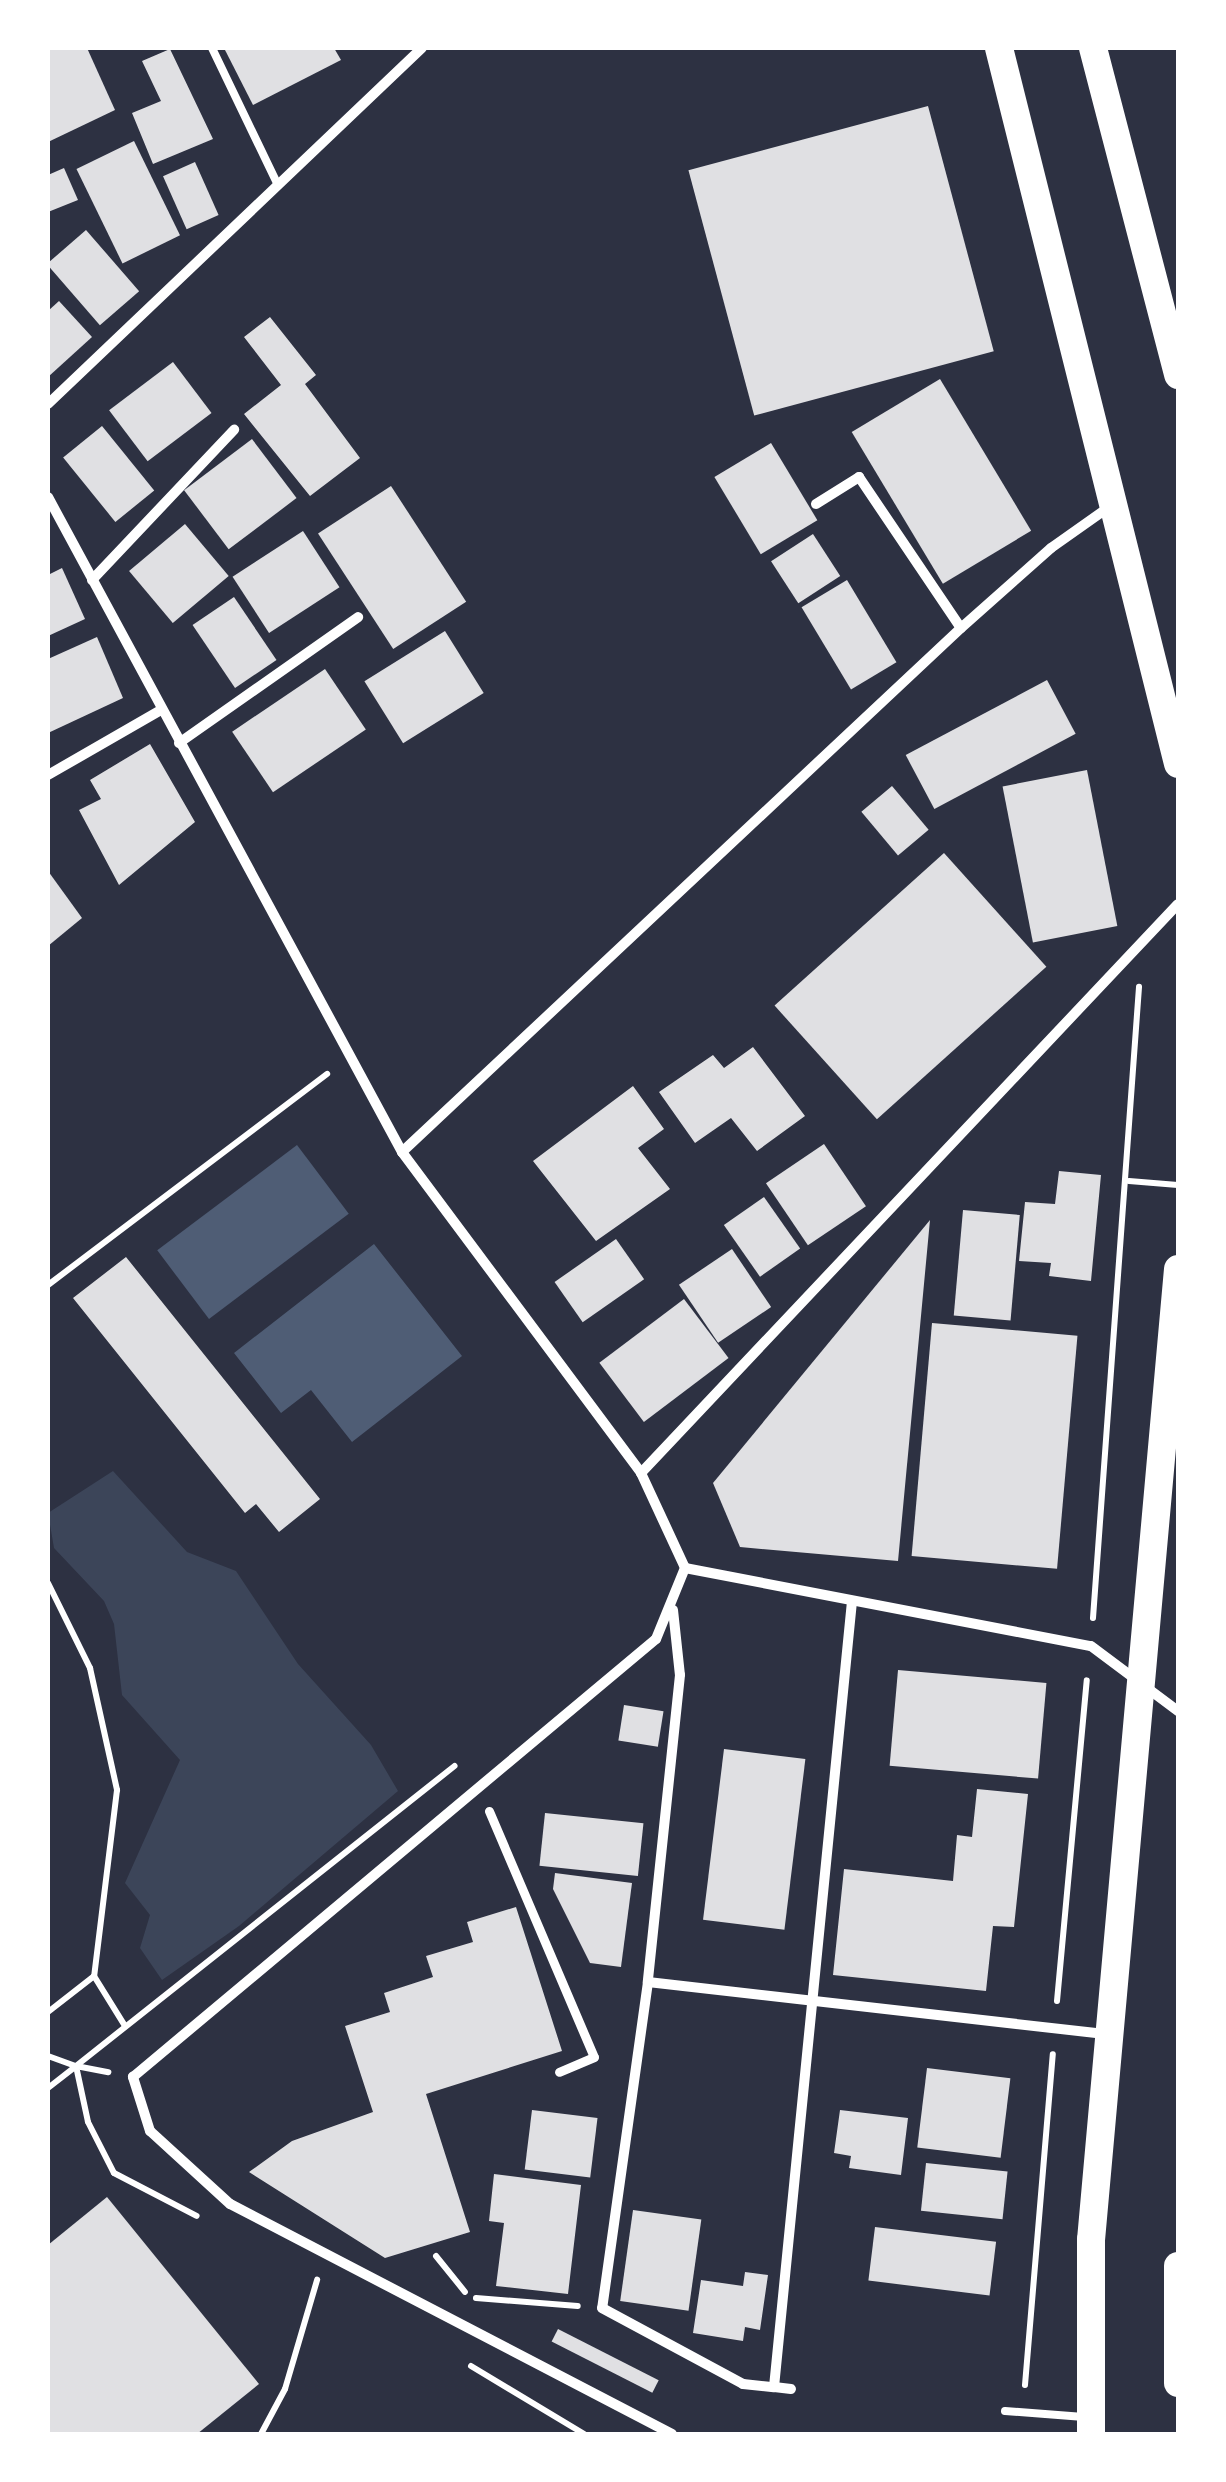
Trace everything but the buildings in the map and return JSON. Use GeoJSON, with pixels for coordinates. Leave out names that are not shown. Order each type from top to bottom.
{"type":"FeatureCollection","features":[{"type":"Feature","properties":{"kind":"highway"},"geometry":{"type":"LineString","coordinates":[[998,48],[1116,502],[1178,764]]}},
{"type":"Feature","properties":{"kind":"highway"},"geometry":{"type":"LineString","coordinates":[[1093,48],[1178,376]]}},
{"type":"Feature","properties":{"kind":"highway"},"geometry":{"type":"LineString","coordinates":[[1090,2426],[1091,2240],[1178,1270]]}},
{"type":"Feature","properties":{"kind":"highway"},"geometry":{"type":"LineString","coordinates":[[1178,2266],[1178,2384]]}},
{"type":"Feature","properties":{"kind":"street"},"geometry":{"type":"LineString","coordinates":[[48,404],[422,48]]}},
{"type":"Feature","properties":{"kind":"street"},"geometry":{"type":"LineString","coordinates":[[92,580],[234,430]]}},
{"type":"Feature","properties":{"kind":"street"},"geometry":{"type":"LineString","coordinates":[[816,504],[859,476],[962,628]]}},
{"type":"Feature","properties":{"kind":"street"},"geometry":{"type":"LineString","coordinates":[[48,497],[402,1152],[640,1473],[685,1568],[656,1639],[133,2077],[150,2131],[230,2204],[672,2434]]}},
{"type":"Feature","properties":{"kind":"street"},"geometry":{"type":"LineString","coordinates":[[402,1152],[962,628],[1051,548],[1116,502]]}},
{"type":"Feature","properties":{"kind":"street"},"geometry":{"type":"LineString","coordinates":[[179,743],[358,617]]}},
{"type":"Feature","properties":{"kind":"street"},"geometry":{"type":"LineString","coordinates":[[48,775],[161,710]]}},
{"type":"Feature","properties":{"kind":"street"},"geometry":{"type":"LineString","coordinates":[[640,1473],[1178,904]]}},
{"type":"Feature","properties":{"kind":"street"},"geometry":{"type":"LineString","coordinates":[[685,1568],[1091,1646],[1138,1685],[1178,1711]]}},
{"type":"Feature","properties":{"kind":"street"},"geometry":{"type":"LineString","coordinates":[[774,2388],[852,1601]]}},
{"type":"Feature","properties":{"kind":"street"},"geometry":{"type":"LineString","coordinates":[[672,1607],[680,1675],[648,1982],[602,2308],[742,2384],[791,2389]]}},
{"type":"Feature","properties":{"kind":"street"},"geometry":{"type":"LineString","coordinates":[[489,1812],[594,2056],[559,2072]]}},
{"type":"Feature","properties":{"kind":"street"},"geometry":{"type":"LineString","coordinates":[[648,1982],[1108,2034]]}},
{"type":"Feature","properties":{"kind":"lane"},"geometry":{"type":"LineString","coordinates":[[212,48],[278,185]]}},
{"type":"Feature","properties":{"kind":"lane"},"geometry":{"type":"LineString","coordinates":[[1005,2411],[1090,2426]]}},
{"type":"Feature","properties":{"kind":"path"},"geometry":{"type":"LineString","coordinates":[[1028,2413],[1026,2339],[1091,1646],[1129,1181],[1140,1030],[1138,946]]}},
{"type":"Feature","properties":{"kind":"path"},"geometry":{"type":"LineString","coordinates":[[48,1285],[348,1058]]}},
{"type":"Feature","properties":{"kind":"path"},"geometry":{"type":"LineString","coordinates":[[1129,1181],[1178,1185]]}},
{"type":"Feature","properties":{"kind":"path"},"geometry":{"type":"LineString","coordinates":[[48,1583],[90,1668],[116,1790],[94,1976],[125,2026]]}},
{"type":"Feature","properties":{"kind":"path"},"geometry":{"type":"LineString","coordinates":[[48,2088],[454,1765],[473,1791]]}},
{"type":"Feature","properties":{"kind":"path"},"geometry":{"type":"LineString","coordinates":[[48,2012],[94,1976]]}},
{"type":"Feature","properties":{"kind":"path"},"geometry":{"type":"LineString","coordinates":[[48,2056],[133,2077]]}},
{"type":"Feature","properties":{"kind":"path"},"geometry":{"type":"LineString","coordinates":[[262,2434],[292,2371],[317,2279]]}},
{"type":"Feature","properties":{"kind":"path"},"geometry":{"type":"LineString","coordinates":[[470,2297],[602,2308]]}},
{"type":"Feature","properties":{"kind":"shaded area"},"geometry":{"type":"Polygon","coordinates":[[[297,1145],[349,1214],[209,1319],[157,1250],[297,1145]]]}},
{"type":"Feature","properties":{"kind":"shaded area"},"geometry":{"type":"Polygon","coordinates":[[[374,1244],[462,1356],[352,1442],[311,1390],[281,1413],[234,1353],[374,1244]]]}},
{"type":"Feature","properties":{"kind":"shaded area"},"geometry":{"type":"Polygon","coordinates":[[[113,1471],[187,1552],[236,1571],[298,1664],[371,1745],[398,1791],[239,1926],[162,1980],[140,1948],[150,1915],[125,1883],[180,1760],[122,1695],[114,1624],[104,1601],[54,1548],[48,1513],[113,1471]]]}}]}
